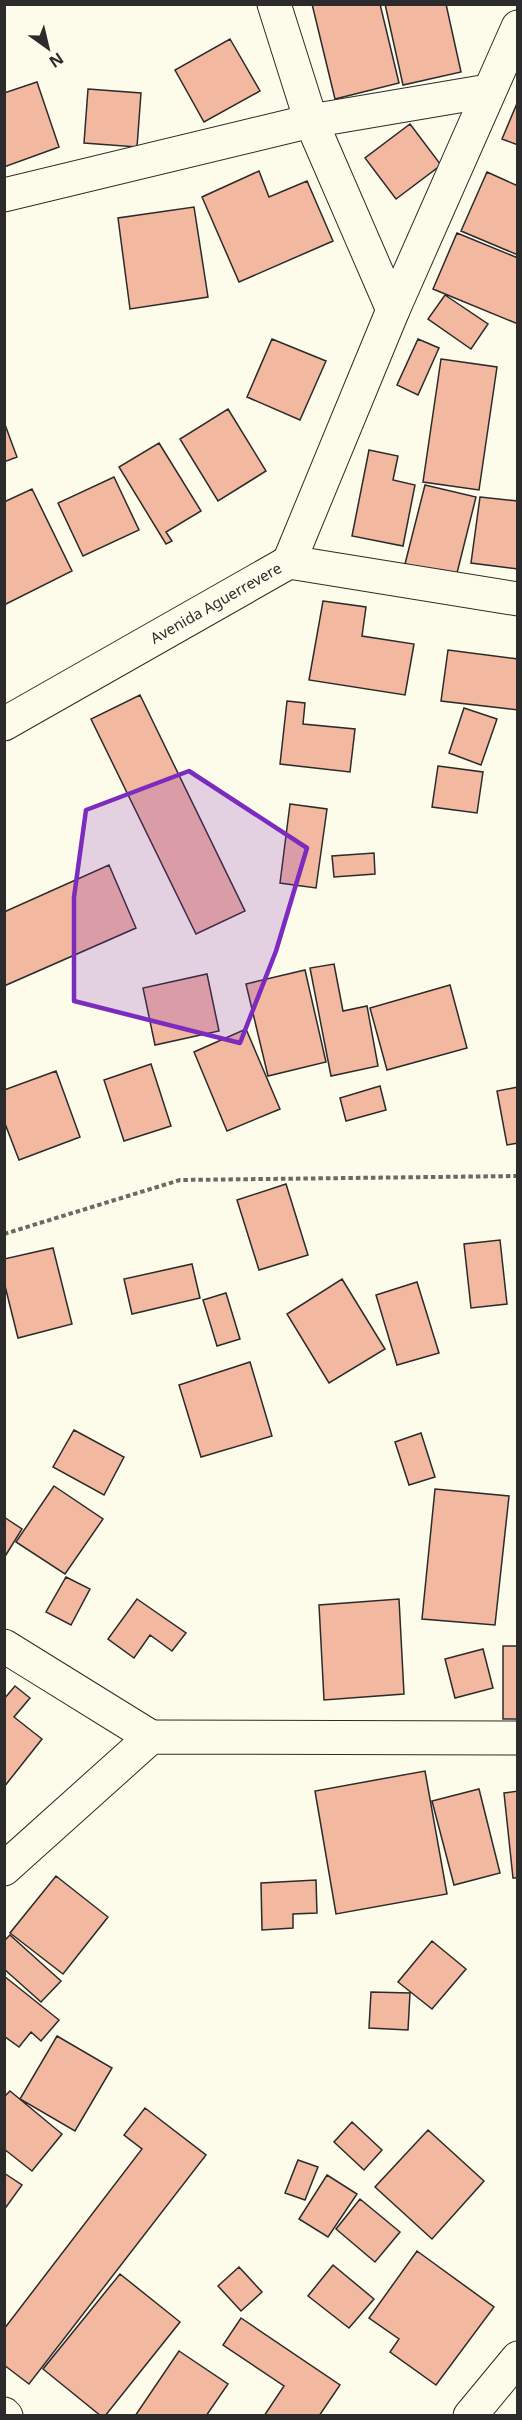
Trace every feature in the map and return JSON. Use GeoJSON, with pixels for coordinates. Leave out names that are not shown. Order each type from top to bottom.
{"type":"FeatureCollection","features":[{"type":"Feature","properties":{"kind":"street"},"geometry":{"type":"LineString","coordinates":[[274,4],[311,121],[393,310]]}},
{"type":"Feature","properties":{"kind":"street"},"geometry":{"type":"LineString","coordinates":[[289,562],[393,310],[518,27]]}},
{"type":"Feature","properties":{"kind":"street"},"geometry":{"type":"LineString","coordinates":[[4,195],[311,121],[488,91]]}},
{"type":"Feature","properties":{"kind":"street","name":"Avenida Aguerrevere"},"geometry":{"type":"LineString","coordinates":[[4,724],[289,562],[518,599]]}},
{"type":"Feature","properties":{"kind":"street"},"geometry":{"type":"LineString","coordinates":[[4,1646],[151,1737],[518,1738]]}},
{"type":"Feature","properties":{"kind":"street"},"geometry":{"type":"LineString","coordinates":[[4,1869],[151,1737]]}},
{"type":"Feature","properties":{"kind":"street"},"geometry":{"type":"LineString","coordinates":[[470,2415],[518,2358]]}},
{"type":"Feature","properties":{"kind":"path"},"geometry":{"type":"LineString","coordinates":[[4,1234],[180,1180],[518,1176]]}},
{"type":"Feature","properties":{"kind":"highlighted area"},"geometry":{"type":"Polygon","coordinates":[[[189,771],[307,848],[276,951],[240,1043],[74,1001],[74,897],[86,810],[189,771]]]}},
{"type":"Feature","properties":{"kind":"building"},"geometry":{"type":"Polygon","coordinates":[[[312,4],[380,4],[399,83],[335,99],[312,4]]]}},
{"type":"Feature","properties":{"kind":"building"},"geometry":{"type":"Polygon","coordinates":[[[385,4],[446,4],[461,72],[403,85],[385,4]]]}},
{"type":"Feature","properties":{"kind":"building"},"geometry":{"type":"Polygon","coordinates":[[[230,39],[260,91],[204,122],[175,70],[230,39]]]}},
{"type":"Feature","properties":{"kind":"building"},"geometry":{"type":"Polygon","coordinates":[[[37,82],[59,147],[4,167],[4,93],[37,82]]]}},
{"type":"Feature","properties":{"kind":"building"},"geometry":{"type":"Polygon","coordinates":[[[88,89],[141,93],[137,147],[84,143],[88,89]]]}},
{"type":"Feature","properties":{"kind":"building"},"geometry":{"type":"Polygon","coordinates":[[[518,101],[518,145],[502,139],[518,101]]]}},
{"type":"Feature","properties":{"kind":"building"},"geometry":{"type":"Polygon","coordinates":[[[410,124],[441,165],[396,199],[365,158],[410,124]]]}},
{"type":"Feature","properties":{"kind":"building"},"geometry":{"type":"Polygon","coordinates":[[[259,171],[269,197],[307,181],[333,241],[239,282],[202,197],[259,171]]]}},
{"type":"Feature","properties":{"kind":"building"},"geometry":{"type":"Polygon","coordinates":[[[487,172],[518,186],[518,255],[461,231],[487,172]]]}},
{"type":"Feature","properties":{"kind":"building"},"geometry":{"type":"Polygon","coordinates":[[[194,207],[208,297],[130,309],[118,218],[194,207]]]}},
{"type":"Feature","properties":{"kind":"building"},"geometry":{"type":"Polygon","coordinates":[[[457,233],[518,258],[518,324],[433,289],[457,233]]]}},
{"type":"Feature","properties":{"kind":"building"},"geometry":{"type":"Polygon","coordinates":[[[445,295],[488,324],[471,349],[428,319],[445,295]]]}},
{"type":"Feature","properties":{"kind":"building"},"geometry":{"type":"Polygon","coordinates":[[[272,339],[326,361],[300,420],[247,397],[272,339]]]}},
{"type":"Feature","properties":{"kind":"building"},"geometry":{"type":"Polygon","coordinates":[[[418,339],[439,348],[418,395],[397,385],[418,339]]]}},
{"type":"Feature","properties":{"kind":"building"},"geometry":{"type":"Polygon","coordinates":[[[441,359],[497,367],[479,490],[423,482],[441,359]]]}},
{"type":"Feature","properties":{"kind":"building"},"geometry":{"type":"Polygon","coordinates":[[[228,409],[266,471],[218,501],[180,439],[228,409]]]}},
{"type":"Feature","properties":{"kind":"building"},"geometry":{"type":"Polygon","coordinates":[[[4,422],[17,457],[4,462],[4,422]]]}},
{"type":"Feature","properties":{"kind":"building"},"geometry":{"type":"Polygon","coordinates":[[[159,443],[201,511],[166,532],[172,541],[166,544],[119,467],[159,443]]]}},
{"type":"Feature","properties":{"kind":"building"},"geometry":{"type":"Polygon","coordinates":[[[369,450],[398,456],[393,480],[415,485],[403,546],[352,536],[369,450]]]}},
{"type":"Feature","properties":{"kind":"building"},"geometry":{"type":"Polygon","coordinates":[[[114,477],[139,530],[83,556],[58,503],[114,477]]]}},
{"type":"Feature","properties":{"kind":"building"},"geometry":{"type":"Polygon","coordinates":[[[425,485],[476,497],[456,577],[405,564],[425,485]]]}},
{"type":"Feature","properties":{"kind":"building"},"geometry":{"type":"Polygon","coordinates":[[[32,489],[72,571],[4,605],[4,502],[32,489]]]}},
{"type":"Feature","properties":{"kind":"building"},"geometry":{"type":"Polygon","coordinates":[[[480,497],[518,501],[518,569],[471,563],[480,497]]]}},
{"type":"Feature","properties":{"kind":"building"},"geometry":{"type":"Polygon","coordinates":[[[323,601],[366,607],[362,636],[414,644],[405,695],[309,680],[323,601]]]}},
{"type":"Feature","properties":{"kind":"building"},"geometry":{"type":"Polygon","coordinates":[[[448,650],[518,659],[518,710],[441,701],[448,650]]]}},
{"type":"Feature","properties":{"kind":"building"},"geometry":{"type":"Polygon","coordinates":[[[140,695],[245,911],[196,934],[91,719],[140,695]]]}},
{"type":"Feature","properties":{"kind":"building"},"geometry":{"type":"Polygon","coordinates":[[[287,701],[305,703],[303,724],[355,729],[350,772],[280,764],[287,701]]]}},
{"type":"Feature","properties":{"kind":"building"},"geometry":{"type":"Polygon","coordinates":[[[464,708],[497,719],[481,765],[449,753],[464,708]]]}},
{"type":"Feature","properties":{"kind":"building"},"geometry":{"type":"Polygon","coordinates":[[[438,766],[483,772],[477,813],[432,807],[438,766]]]}},
{"type":"Feature","properties":{"kind":"building"},"geometry":{"type":"Polygon","coordinates":[[[290,804],[327,809],[316,888],[280,883],[290,804]]]}},
{"type":"Feature","properties":{"kind":"building"},"geometry":{"type":"Polygon","coordinates":[[[374,853],[375,874],[334,877],[332,856],[374,853]]]}},
{"type":"Feature","properties":{"kind":"building"},"geometry":{"type":"Polygon","coordinates":[[[109,865],[136,928],[4,986],[4,912],[109,865]]]}},
{"type":"Feature","properties":{"kind":"building"},"geometry":{"type":"Polygon","coordinates":[[[334,964],[343,1011],[367,1006],[378,1066],[331,1076],[310,968],[334,964]]]}},
{"type":"Feature","properties":{"kind":"building"},"geometry":{"type":"Polygon","coordinates":[[[305,970],[326,1062],[268,1076],[246,984],[305,970]]]}},
{"type":"Feature","properties":{"kind":"building"},"geometry":{"type":"Polygon","coordinates":[[[207,974],[219,1031],[155,1045],[143,988],[207,974]]]}},
{"type":"Feature","properties":{"kind":"building"},"geometry":{"type":"Polygon","coordinates":[[[450,985],[467,1048],[387,1070],[370,1008],[450,985]]]}},
{"type":"Feature","properties":{"kind":"building"},"geometry":{"type":"Polygon","coordinates":[[[246,1029],[280,1109],[227,1131],[194,1052],[246,1029]]]}},
{"type":"Feature","properties":{"kind":"building"},"geometry":{"type":"Polygon","coordinates":[[[151,1064],[171,1126],[124,1141],[104,1080],[151,1064]]]}},
{"type":"Feature","properties":{"kind":"building"},"geometry":{"type":"Polygon","coordinates":[[[56,1071],[80,1137],[19,1160],[4,1121],[4,1090],[56,1071]]]}},
{"type":"Feature","properties":{"kind":"building"},"geometry":{"type":"Polygon","coordinates":[[[380,1086],[386,1110],[346,1121],[340,1098],[380,1086]]]}},
{"type":"Feature","properties":{"kind":"building"},"geometry":{"type":"Polygon","coordinates":[[[518,1087],[518,1143],[507,1145],[497,1091],[518,1087]]]}},
{"type":"Feature","properties":{"kind":"building"},"geometry":{"type":"Polygon","coordinates":[[[286,1184],[308,1255],[259,1270],[237,1200],[286,1184]]]}},
{"type":"Feature","properties":{"kind":"building"},"geometry":{"type":"Polygon","coordinates":[[[500,1240],[507,1304],[471,1308],[464,1244],[500,1240]]]}},
{"type":"Feature","properties":{"kind":"building"},"geometry":{"type":"Polygon","coordinates":[[[53,1248],[72,1324],[18,1338],[4,1282],[4,1259],[53,1248]]]}},
{"type":"Feature","properties":{"kind":"building"},"geometry":{"type":"Polygon","coordinates":[[[192,1264],[200,1298],[132,1314],[124,1279],[192,1264]]]}},
{"type":"Feature","properties":{"kind":"building"},"geometry":{"type":"Polygon","coordinates":[[[342,1279],[385,1349],[329,1383],[287,1314],[342,1279]]]}},
{"type":"Feature","properties":{"kind":"building"},"geometry":{"type":"Polygon","coordinates":[[[417,1282],[439,1353],[397,1365],[376,1295],[417,1282]]]}},
{"type":"Feature","properties":{"kind":"building"},"geometry":{"type":"Polygon","coordinates":[[[226,1293],[240,1339],[217,1346],[203,1300],[226,1293]]]}},
{"type":"Feature","properties":{"kind":"building"},"geometry":{"type":"Polygon","coordinates":[[[250,1362],[272,1436],[201,1457],[179,1385],[250,1362]]]}},
{"type":"Feature","properties":{"kind":"building"},"geometry":{"type":"Polygon","coordinates":[[[74,1430],[124,1457],[104,1495],[53,1467],[74,1430]]]}},
{"type":"Feature","properties":{"kind":"building"},"geometry":{"type":"Polygon","coordinates":[[[421,1433],[435,1477],[409,1485],[395,1442],[421,1433]]]}},
{"type":"Feature","properties":{"kind":"building"},"geometry":{"type":"Polygon","coordinates":[[[54,1486],[103,1519],[65,1574],[16,1542],[54,1486]]]}},
{"type":"Feature","properties":{"kind":"building"},"geometry":{"type":"Polygon","coordinates":[[[435,1489],[509,1496],[495,1625],[422,1619],[435,1489]]]}},
{"type":"Feature","properties":{"kind":"building"},"geometry":{"type":"Polygon","coordinates":[[[4,1517],[22,1529],[4,1558],[4,1517]]]}},
{"type":"Feature","properties":{"kind":"building"},"geometry":{"type":"Polygon","coordinates":[[[66,1577],[90,1589],[71,1625],[46,1612],[66,1577]]]}},
{"type":"Feature","properties":{"kind":"building"},"geometry":{"type":"Polygon","coordinates":[[[137,1599],[186,1633],[172,1651],[150,1635],[134,1658],[108,1639],[137,1599]]]}},
{"type":"Feature","properties":{"kind":"building"},"geometry":{"type":"Polygon","coordinates":[[[399,1599],[404,1694],[324,1700],[319,1605],[399,1599]]]}},
{"type":"Feature","properties":{"kind":"building"},"geometry":{"type":"Polygon","coordinates":[[[503,1646],[518,1646],[518,1719],[503,1719],[503,1646]]]}},
{"type":"Feature","properties":{"kind":"building"},"geometry":{"type":"Polygon","coordinates":[[[483,1649],[493,1688],[455,1698],[445,1659],[483,1649]]]}},
{"type":"Feature","properties":{"kind":"building"},"geometry":{"type":"Polygon","coordinates":[[[15,1686],[30,1698],[14,1717],[42,1739],[4,1787],[4,1699],[15,1686]]]}},
{"type":"Feature","properties":{"kind":"building"},"geometry":{"type":"Polygon","coordinates":[[[425,1771],[447,1894],[336,1914],[315,1791],[425,1771]]]}},
{"type":"Feature","properties":{"kind":"building"},"geometry":{"type":"Polygon","coordinates":[[[479,1789],[500,1873],[454,1885],[432,1801],[479,1789]]]}},
{"type":"Feature","properties":{"kind":"building"},"geometry":{"type":"Polygon","coordinates":[[[518,1791],[518,1878],[513,1878],[504,1793],[518,1791]]]}},
{"type":"Feature","properties":{"kind":"building"},"geometry":{"type":"Polygon","coordinates":[[[56,1876],[108,1917],[63,1974],[10,1933],[56,1876]]]}},
{"type":"Feature","properties":{"kind":"building"},"geometry":{"type":"Polygon","coordinates":[[[316,1880],[317,1913],[293,1914],[293,1928],[262,1930],[261,1883],[316,1880]]]}},
{"type":"Feature","properties":{"kind":"building"},"geometry":{"type":"Polygon","coordinates":[[[10,1935],[61,1981],[41,2002],[4,1969],[4,1941],[10,1935]]]}},
{"type":"Feature","properties":{"kind":"building"},"geometry":{"type":"Polygon","coordinates":[[[432,1941],[466,1969],[432,2009],[398,1982],[432,1941]]]}},
{"type":"Feature","properties":{"kind":"building"},"geometry":{"type":"Polygon","coordinates":[[[4,1976],[59,2020],[41,2041],[31,2032],[19,2047],[4,2036],[4,1976]]]}},
{"type":"Feature","properties":{"kind":"building"},"geometry":{"type":"Polygon","coordinates":[[[371,1992],[410,1993],[408,2030],[369,2028],[371,1992]]]}},
{"type":"Feature","properties":{"kind":"building"},"geometry":{"type":"Polygon","coordinates":[[[57,2036],[112,2068],[75,2131],[20,2099],[57,2036]]]}},
{"type":"Feature","properties":{"kind":"building"},"geometry":{"type":"Polygon","coordinates":[[[10,2091],[62,2134],[32,2171],[4,2149],[4,2097],[10,2091]]]}},
{"type":"Feature","properties":{"kind":"building"},"geometry":{"type":"Polygon","coordinates":[[[145,2108],[206,2155],[29,2384],[4,2365],[4,2329],[142,2149],[124,2135],[145,2108]]]}},
{"type":"Feature","properties":{"kind":"building"},"geometry":{"type":"Polygon","coordinates":[[[352,2122],[382,2150],[364,2170],[334,2142],[352,2122]]]}},
{"type":"Feature","properties":{"kind":"building"},"geometry":{"type":"Polygon","coordinates":[[[428,2130],[484,2181],[432,2239],[375,2187],[428,2130]]]}},
{"type":"Feature","properties":{"kind":"building"},"geometry":{"type":"Polygon","coordinates":[[[298,2160],[318,2167],[305,2200],[285,2193],[298,2160]]]}},
{"type":"Feature","properties":{"kind":"building"},"geometry":{"type":"Polygon","coordinates":[[[4,2173],[22,2185],[4,2210],[4,2173]]]}},
{"type":"Feature","properties":{"kind":"building"},"geometry":{"type":"Polygon","coordinates":[[[327,2175],[357,2194],[328,2237],[299,2219],[327,2175]]]}},
{"type":"Feature","properties":{"kind":"building"},"geometry":{"type":"Polygon","coordinates":[[[360,2199],[400,2232],[375,2262],[336,2229],[360,2199]]]}},
{"type":"Feature","properties":{"kind":"building"},"geometry":{"type":"Polygon","coordinates":[[[417,2251],[494,2307],[436,2385],[390,2352],[399,2339],[369,2318],[417,2251]]]}},
{"type":"Feature","properties":{"kind":"building"},"geometry":{"type":"Polygon","coordinates":[[[333,2265],[374,2299],[349,2328],[308,2296],[333,2265]]]}},
{"type":"Feature","properties":{"kind":"building"},"geometry":{"type":"Polygon","coordinates":[[[239,2267],[262,2292],[241,2311],[218,2286],[239,2267]]]}},
{"type":"Feature","properties":{"kind":"building"},"geometry":{"type":"Polygon","coordinates":[[[120,2274],[180,2322],[105,2416],[101,2416],[43,2369],[120,2274]]]}},
{"type":"Feature","properties":{"kind":"building"},"geometry":{"type":"Polygon","coordinates":[[[241,2318],[340,2385],[319,2416],[264,2416],[284,2386],[223,2345],[241,2318]]]}},
{"type":"Feature","properties":{"kind":"building"},"geometry":{"type":"Polygon","coordinates":[[[179,2351],[228,2384],[206,2416],[135,2416],[179,2351]]]}}]}
